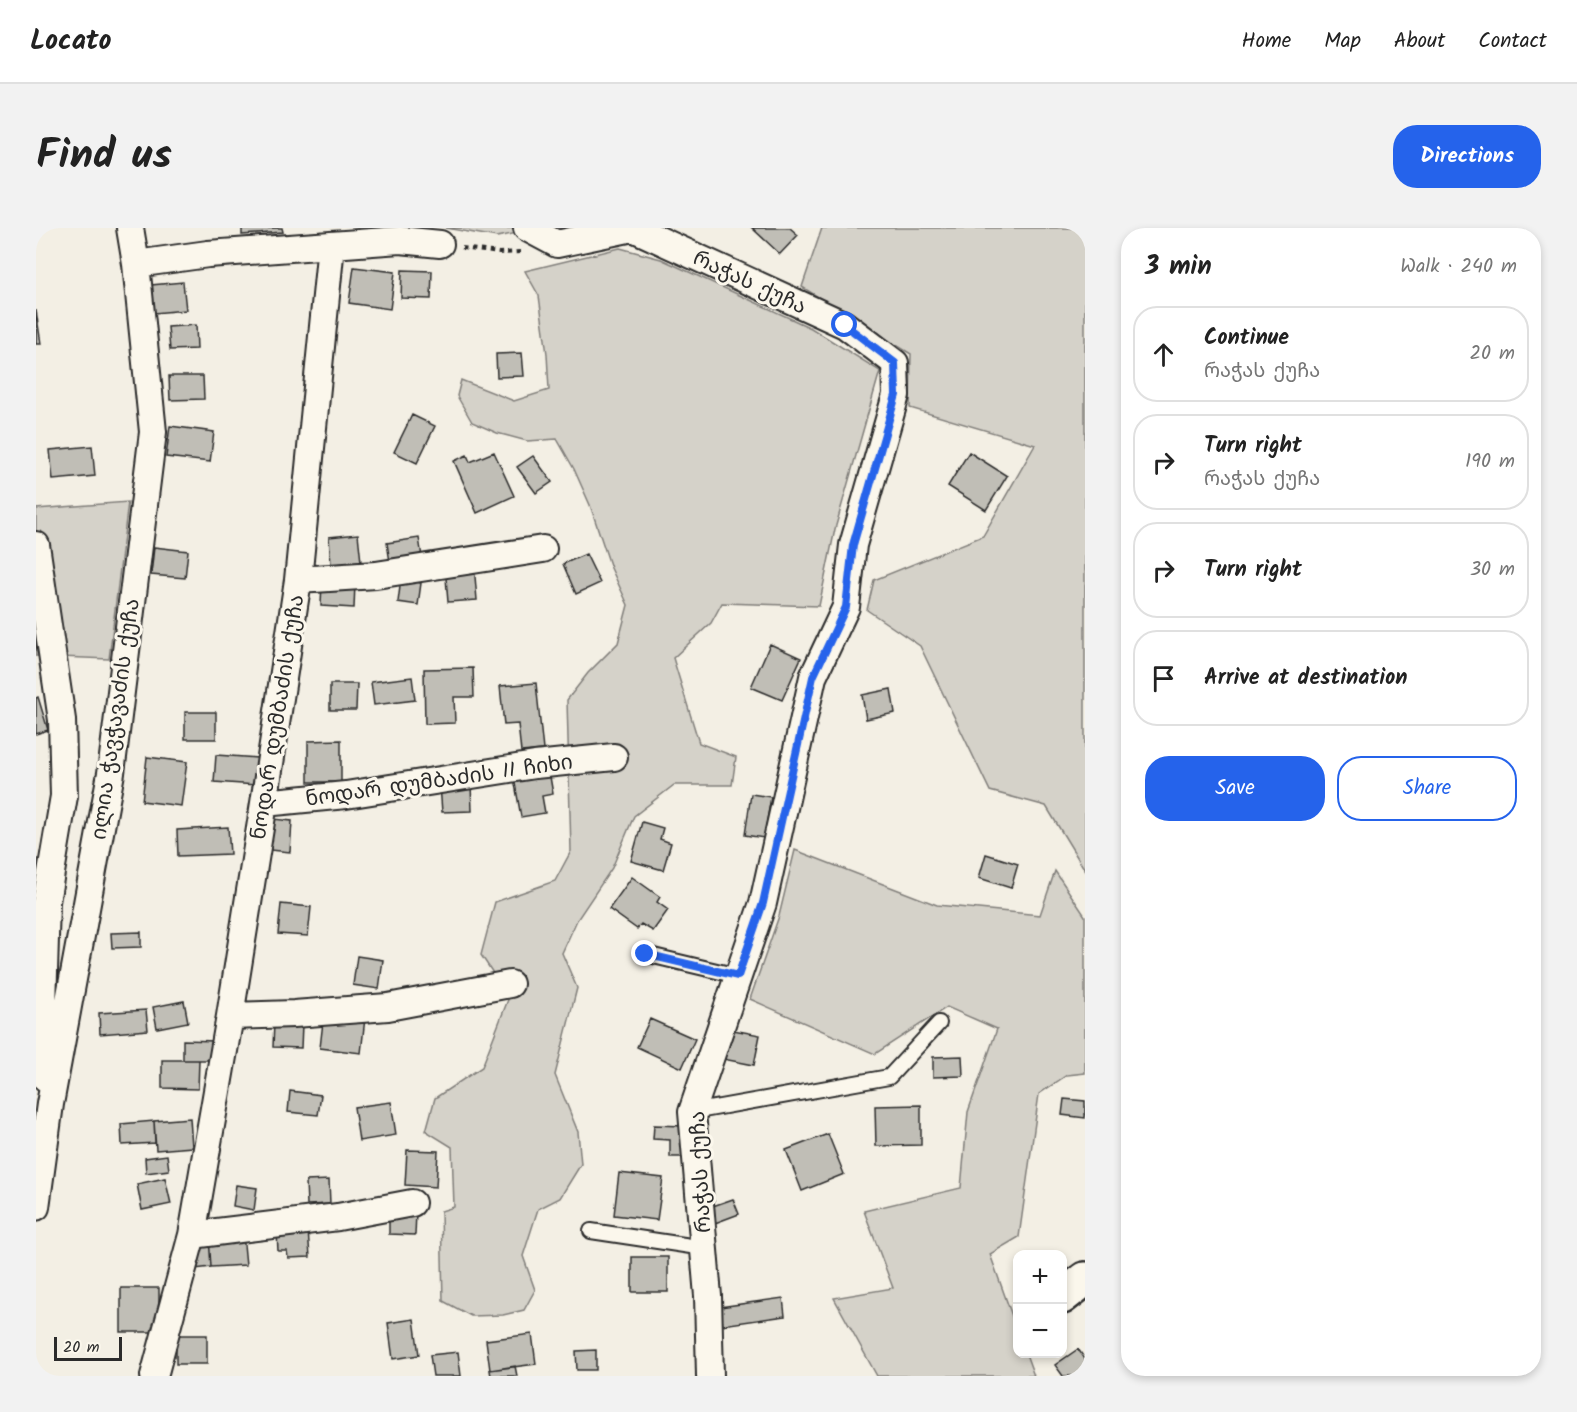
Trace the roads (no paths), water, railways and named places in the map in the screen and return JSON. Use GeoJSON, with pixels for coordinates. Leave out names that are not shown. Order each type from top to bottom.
{"type":"FeatureCollection","features":[{"type":"Feature","properties":{"kind":"street","name":"ილია ჭავჭავაძის ქუჩა"},"geometry":{"type":"LineString","coordinates":[[36,1207],[50,1104],[111,773],[153,432],[136,264],[130,228]]}},
{"type":"Feature","properties":{"kind":"street","name":"რაჭას ქუჩა"},"geometry":{"type":"LineString","coordinates":[[527,228],[557,244],[633,228],[845,325],[895,363],[896,395],[853,545],[846,607],[813,677],[763,903],[693,1112],[708,1296],[710,1376]]}},
{"type":"Feature","properties":{"kind":"street"},"geometry":{"type":"LineString","coordinates":[[136,264],[208,254],[331,245],[403,234],[440,244]]}},
{"type":"Feature","properties":{"kind":"street","name":"ნოდარ დუმბაძის ქუჩა"},"geometry":{"type":"LineString","coordinates":[[154,1376],[192,1235],[264,803],[298,580],[331,245]]}},
{"type":"Feature","properties":{"kind":"street"},"geometry":{"type":"LineString","coordinates":[[36,545],[62,720],[64,796],[46,902],[42,1042],[50,1104]]}},
{"type":"Feature","properties":{"kind":"street"},"geometry":{"type":"LineString","coordinates":[[298,580],[376,575],[543,549]]}},
{"type":"Feature","properties":{"kind":"street","name":"ნოდარ დუმბაძის II ჩიხი"},"geometry":{"type":"LineString","coordinates":[[264,803],[346,795],[535,765],[614,757]]}},
{"type":"Feature","properties":{"kind":"street"},"geometry":{"type":"LineString","coordinates":[[230,1016],[388,1007],[510,984]]}},
{"type":"Feature","properties":{"kind":"street"},"geometry":{"type":"LineString","coordinates":[[192,1235],[338,1216],[412,1203]]}},
{"type":"Feature","properties":{"kind":"street"},"geometry":{"type":"LineString","coordinates":[[1067,1292],[1085,1279]]}},
{"type":"Feature","properties":{"kind":"lane"},"geometry":{"type":"LineString","coordinates":[[645,954],[738,976]]}},
{"type":"Feature","properties":{"kind":"lane"},"geometry":{"type":"LineString","coordinates":[[693,1112],[889,1077],[939,1023]]}},
{"type":"Feature","properties":{"kind":"lane"},"geometry":{"type":"LineString","coordinates":[[591,1231],[704,1248]]}}]}
